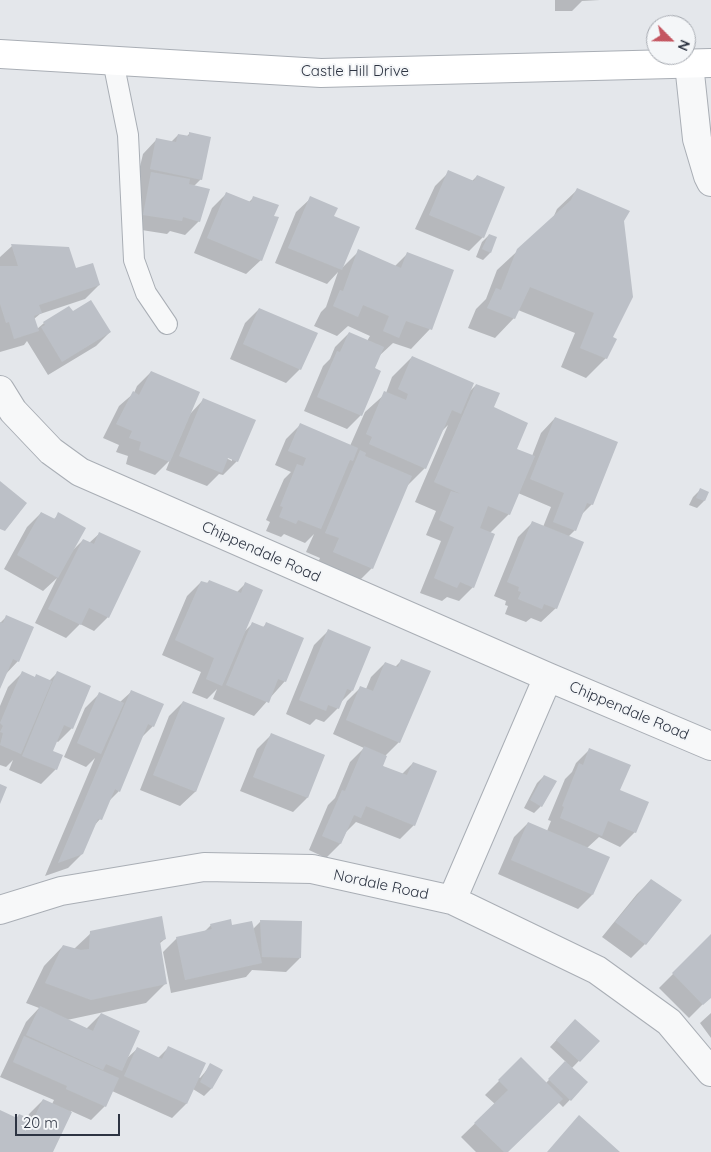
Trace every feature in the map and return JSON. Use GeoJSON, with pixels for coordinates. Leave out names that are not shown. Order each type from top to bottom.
{"type":"FeatureCollection","features":[{"type":"Feature","properties":{"kind":"street","name":"Castle Hill Drive"},"geometry":{"type":"LineString","coordinates":[[0,54],[321,72],[700,63]]}},
{"type":"Feature","properties":{"kind":"street"},"geometry":{"type":"LineString","coordinates":[[700,63],[697,139],[711,182]]}},
{"type":"Feature","properties":{"kind":"street","name":"Chippendale Road"},"geometry":{"type":"LineString","coordinates":[[0,390],[14,411],[51,451],[80,472],[548,677],[711,746]]}},
{"type":"Feature","properties":{"kind":"street"},"geometry":{"type":"LineString","coordinates":[[452,900],[548,677]]}},
{"type":"Feature","properties":{"kind":"street","name":"Nordale Road"},"geometry":{"type":"LineString","coordinates":[[1,908],[61,890],[204,867],[312,869],[452,900],[597,970],[669,1022],[711,1072]]}},
{"type":"Feature","properties":{"kind":"lane"},"geometry":{"type":"LineString","coordinates":[[113,61],[128,135],[134,260],[146,294],[167,324]]}},
{"type":"Feature","properties":{"kind":"building"},"geometry":{"type":"Polygon","coordinates":[[[189,132],[211,137],[202,180],[150,169],[156,138],[176,142],[178,134],[189,136],[189,132]]]}},
{"type":"Feature","properties":{"kind":"building"},"geometry":{"type":"Polygon","coordinates":[[[448,170],[474,181],[477,175],[505,187],[484,238],[429,215],[448,170]]]}},
{"type":"Feature","properties":{"kind":"building"},"geometry":{"type":"Polygon","coordinates":[[[151,172],[190,179],[189,184],[210,189],[200,222],[183,217],[182,221],[143,215],[151,172]]]}},
{"type":"Feature","properties":{"kind":"building"},"geometry":{"type":"Polygon","coordinates":[[[577,188],[630,211],[624,221],[633,297],[613,337],[617,339],[607,359],[580,348],[594,313],[530,287],[515,319],[487,308],[496,288],[501,290],[517,249],[571,200],[577,188]]]}},
{"type":"Feature","properties":{"kind":"building"},"geometry":{"type":"Polygon","coordinates":[[[226,192],[251,202],[253,196],[279,205],[274,216],[279,217],[262,261],[207,238],[226,192]]]}},
{"type":"Feature","properties":{"kind":"building"},"geometry":{"type":"Polygon","coordinates":[[[310,196],[338,208],[334,216],[360,227],[342,270],[288,248],[310,196]]]}},
{"type":"Feature","properties":{"kind":"building"},"geometry":{"type":"Polygon","coordinates":[[[489,234],[497,237],[491,253],[482,249],[489,234]]]}},
{"type":"Feature","properties":{"kind":"building"},"geometry":{"type":"Polygon","coordinates":[[[11,244],[69,247],[76,268],[93,263],[100,285],[39,305],[42,313],[34,316],[39,331],[14,339],[9,322],[6,323],[0,304],[0,266],[18,266],[11,244]]]}},
{"type":"Feature","properties":{"kind":"building"},"geometry":{"type":"Polygon","coordinates":[[[358,249],[401,268],[407,252],[454,270],[432,330],[406,321],[399,338],[383,331],[389,316],[363,305],[358,317],[333,306],[340,290],[343,291],[358,249]]]}},
{"type":"Feature","properties":{"kind":"building"},"geometry":{"type":"Polygon","coordinates":[[[91,300],[111,332],[62,362],[41,327],[45,325],[43,322],[69,306],[73,311],[91,300]]]}},
{"type":"Feature","properties":{"kind":"building"},"geometry":{"type":"Polygon","coordinates":[[[259,308],[318,333],[301,370],[243,344],[259,308]]]}},
{"type":"Feature","properties":{"kind":"building"},"geometry":{"type":"Polygon","coordinates":[[[349,332],[384,347],[375,368],[381,371],[362,416],[317,397],[337,351],[340,352],[349,332]]]}},
{"type":"Feature","properties":{"kind":"building"},"geometry":{"type":"Polygon","coordinates":[[[412,356],[474,383],[461,414],[452,410],[426,469],[369,444],[372,437],[366,434],[384,391],[406,400],[408,394],[398,389],[412,356]]]}},
{"type":"Feature","properties":{"kind":"building"},"geometry":{"type":"Polygon","coordinates":[[[151,371],[200,392],[170,462],[139,450],[141,442],[129,438],[132,431],[116,424],[133,391],[139,395],[151,371]]]}},
{"type":"Feature","properties":{"kind":"building"},"geometry":{"type":"Polygon","coordinates":[[[476,384],[500,393],[494,407],[528,423],[517,449],[535,456],[510,515],[488,506],[480,528],[495,534],[474,588],[460,582],[457,588],[434,578],[454,527],[439,520],[451,491],[461,494],[434,482],[476,384]]]}},
{"type":"Feature","properties":{"kind":"building"},"geometry":{"type":"Polygon","coordinates":[[[203,398],[256,420],[238,462],[228,458],[222,473],[179,456],[203,398]]]}},
{"type":"Feature","properties":{"kind":"building"},"geometry":{"type":"Polygon","coordinates":[[[555,417],[618,442],[593,505],[587,503],[576,531],[553,522],[564,493],[530,479],[555,417]]]}},
{"type":"Feature","properties":{"kind":"building"},"geometry":{"type":"Polygon","coordinates":[[[300,423],[358,448],[353,461],[350,460],[321,529],[298,520],[296,524],[279,517],[283,507],[280,506],[297,464],[303,466],[306,458],[288,451],[300,423]]]}},
{"type":"Feature","properties":{"kind":"building"},"geometry":{"type":"Polygon","coordinates":[[[360,450],[366,453],[365,456],[412,476],[373,569],[333,552],[339,538],[325,533],[360,450]]]}},
{"type":"Feature","properties":{"kind":"building"},"geometry":{"type":"Polygon","coordinates":[[[0,481],[27,503],[5,531],[0,529],[0,481]]]}},
{"type":"Feature","properties":{"kind":"building"},"geometry":{"type":"Polygon","coordinates":[[[700,488],[709,492],[705,501],[696,498],[700,488]]]}},
{"type":"Feature","properties":{"kind":"building"},"geometry":{"type":"Polygon","coordinates":[[[41,512],[55,519],[58,512],[86,528],[58,578],[17,555],[41,512]]]}},
{"type":"Feature","properties":{"kind":"building"},"geometry":{"type":"Polygon","coordinates":[[[532,521],[584,542],[557,609],[544,604],[542,609],[518,599],[521,592],[518,591],[519,587],[507,582],[532,521]]]}},
{"type":"Feature","properties":{"kind":"building"},"geometry":{"type":"Polygon","coordinates":[[[99,532],[141,551],[109,618],[89,608],[81,625],[48,609],[83,539],[94,544],[99,532]]]}},
{"type":"Feature","properties":{"kind":"building"},"geometry":{"type":"Polygon","coordinates":[[[209,580],[241,593],[245,582],[263,590],[222,686],[206,679],[214,658],[175,640],[201,581],[208,583],[209,580]]]}},
{"type":"Feature","properties":{"kind":"building"},"geometry":{"type":"Polygon","coordinates":[[[6,615],[34,627],[19,662],[13,659],[0,689],[0,622],[3,623],[6,615]]]}},
{"type":"Feature","properties":{"kind":"building"},"geometry":{"type":"Polygon","coordinates":[[[252,622],[264,627],[266,622],[304,638],[286,682],[278,679],[269,703],[226,685],[252,622]]]}},
{"type":"Feature","properties":{"kind":"building"},"geometry":{"type":"Polygon","coordinates":[[[328,629],[371,647],[353,691],[347,689],[339,709],[328,705],[326,711],[299,700],[328,629]]]}},
{"type":"Feature","properties":{"kind":"building"},"geometry":{"type":"Polygon","coordinates":[[[401,659],[431,671],[400,743],[346,720],[360,686],[373,691],[385,662],[398,667],[401,659]]]}},
{"type":"Feature","properties":{"kind":"building"},"geometry":{"type":"Polygon","coordinates":[[[22,671],[35,677],[36,674],[52,681],[21,754],[0,745],[3,733],[0,732],[3,726],[0,723],[22,671]]]}},
{"type":"Feature","properties":{"kind":"building"},"geometry":{"type":"Polygon","coordinates":[[[57,671],[91,686],[73,729],[64,725],[53,751],[63,755],[57,770],[22,756],[57,671]]]}},
{"type":"Feature","properties":{"kind":"building"},"geometry":{"type":"Polygon","coordinates":[[[131,690],[164,704],[154,727],[148,724],[120,792],[115,789],[102,820],[98,819],[83,854],[58,863],[131,690]]]}},
{"type":"Feature","properties":{"kind":"building"},"geometry":{"type":"Polygon","coordinates":[[[99,692],[124,703],[101,754],[77,743],[99,692]]]}},
{"type":"Feature","properties":{"kind":"building"},"geometry":{"type":"Polygon","coordinates":[[[183,701],[225,718],[196,792],[153,775],[183,701]]]}},
{"type":"Feature","properties":{"kind":"building"},"geometry":{"type":"Polygon","coordinates":[[[271,733],[325,755],[308,798],[253,777],[271,733]]]}},
{"type":"Feature","properties":{"kind":"building"},"geometry":{"type":"Polygon","coordinates":[[[364,746],[387,756],[383,766],[407,775],[413,762],[437,771],[415,826],[366,806],[361,818],[354,815],[341,844],[322,836],[342,790],[345,791],[364,746]]]}},
{"type":"Feature","properties":{"kind":"building"},"geometry":{"type":"Polygon","coordinates":[[[589,748],[631,765],[620,790],[649,802],[636,833],[608,821],[602,836],[560,818],[564,807],[562,806],[579,763],[583,765],[589,748]]]}},
{"type":"Feature","properties":{"kind":"building"},"geometry":{"type":"Polygon","coordinates":[[[544,775],[557,781],[542,807],[530,800],[544,775]]]}},
{"type":"Feature","properties":{"kind":"building"},"geometry":{"type":"Polygon","coordinates":[[[0,784],[7,787],[0,804],[0,784]]]}},
{"type":"Feature","properties":{"kind":"building"},"geometry":{"type":"Polygon","coordinates":[[[528,822],[610,857],[593,895],[511,860],[528,822]]]}},
{"type":"Feature","properties":{"kind":"building"},"geometry":{"type":"Polygon","coordinates":[[[651,879],[682,900],[646,945],[615,922],[651,879]]]}},
{"type":"Feature","properties":{"kind":"building"},"geometry":{"type":"Polygon","coordinates":[[[162,916],[166,939],[160,941],[167,984],[91,1000],[45,983],[63,945],[81,950],[89,949],[90,931],[162,916]]]}},
{"type":"Feature","properties":{"kind":"building"},"geometry":{"type":"Polygon","coordinates":[[[231,919],[232,925],[252,921],[262,963],[185,980],[176,937],[212,929],[210,924],[231,919]]]}},
{"type":"Feature","properties":{"kind":"building"},"geometry":{"type":"Polygon","coordinates":[[[260,920],[302,921],[301,958],[262,957],[260,920]]]}},
{"type":"Feature","properties":{"kind":"building"},"geometry":{"type":"Polygon","coordinates":[[[711,934],[711,998],[703,1005],[672,973],[711,934]]]}},
{"type":"Feature","properties":{"kind":"building"},"geometry":{"type":"Polygon","coordinates":[[[40,1006],[93,1031],[101,1013],[140,1031],[122,1071],[106,1064],[103,1070],[26,1035],[40,1006]]]}},
{"type":"Feature","properties":{"kind":"building"},"geometry":{"type":"Polygon","coordinates":[[[575,1019],[600,1041],[580,1062],[556,1040],[575,1019]]]}},
{"type":"Feature","properties":{"kind":"building"},"geometry":{"type":"Polygon","coordinates":[[[24,1036],[119,1078],[106,1107],[66,1089],[67,1086],[13,1062],[24,1036]]]}},
{"type":"Feature","properties":{"kind":"building"},"geometry":{"type":"Polygon","coordinates":[[[168,1046],[206,1063],[187,1104],[124,1076],[137,1047],[162,1059],[168,1046]]]}},
{"type":"Feature","properties":{"kind":"building"},"geometry":{"type":"Polygon","coordinates":[[[521,1057],[563,1099],[508,1152],[504,1152],[474,1123],[508,1090],[498,1080],[521,1057]]]}},
{"type":"Feature","properties":{"kind":"building"},"geometry":{"type":"Polygon","coordinates":[[[565,1061],[588,1082],[571,1101],[548,1079],[565,1061]]]}},
{"type":"Feature","properties":{"kind":"building"},"geometry":{"type":"Polygon","coordinates":[[[210,1063],[223,1070],[212,1089],[200,1082],[210,1063]]]}},
{"type":"Feature","properties":{"kind":"building"},"geometry":{"type":"Polygon","coordinates":[[[43,1099],[72,1112],[53,1152],[0,1152],[0,1110],[17,1118],[19,1114],[33,1120],[43,1099]]]}},
{"type":"Feature","properties":{"kind":"building"},"geometry":{"type":"Polygon","coordinates":[[[579,1115],[620,1152],[547,1152],[579,1115]]]}}]}
